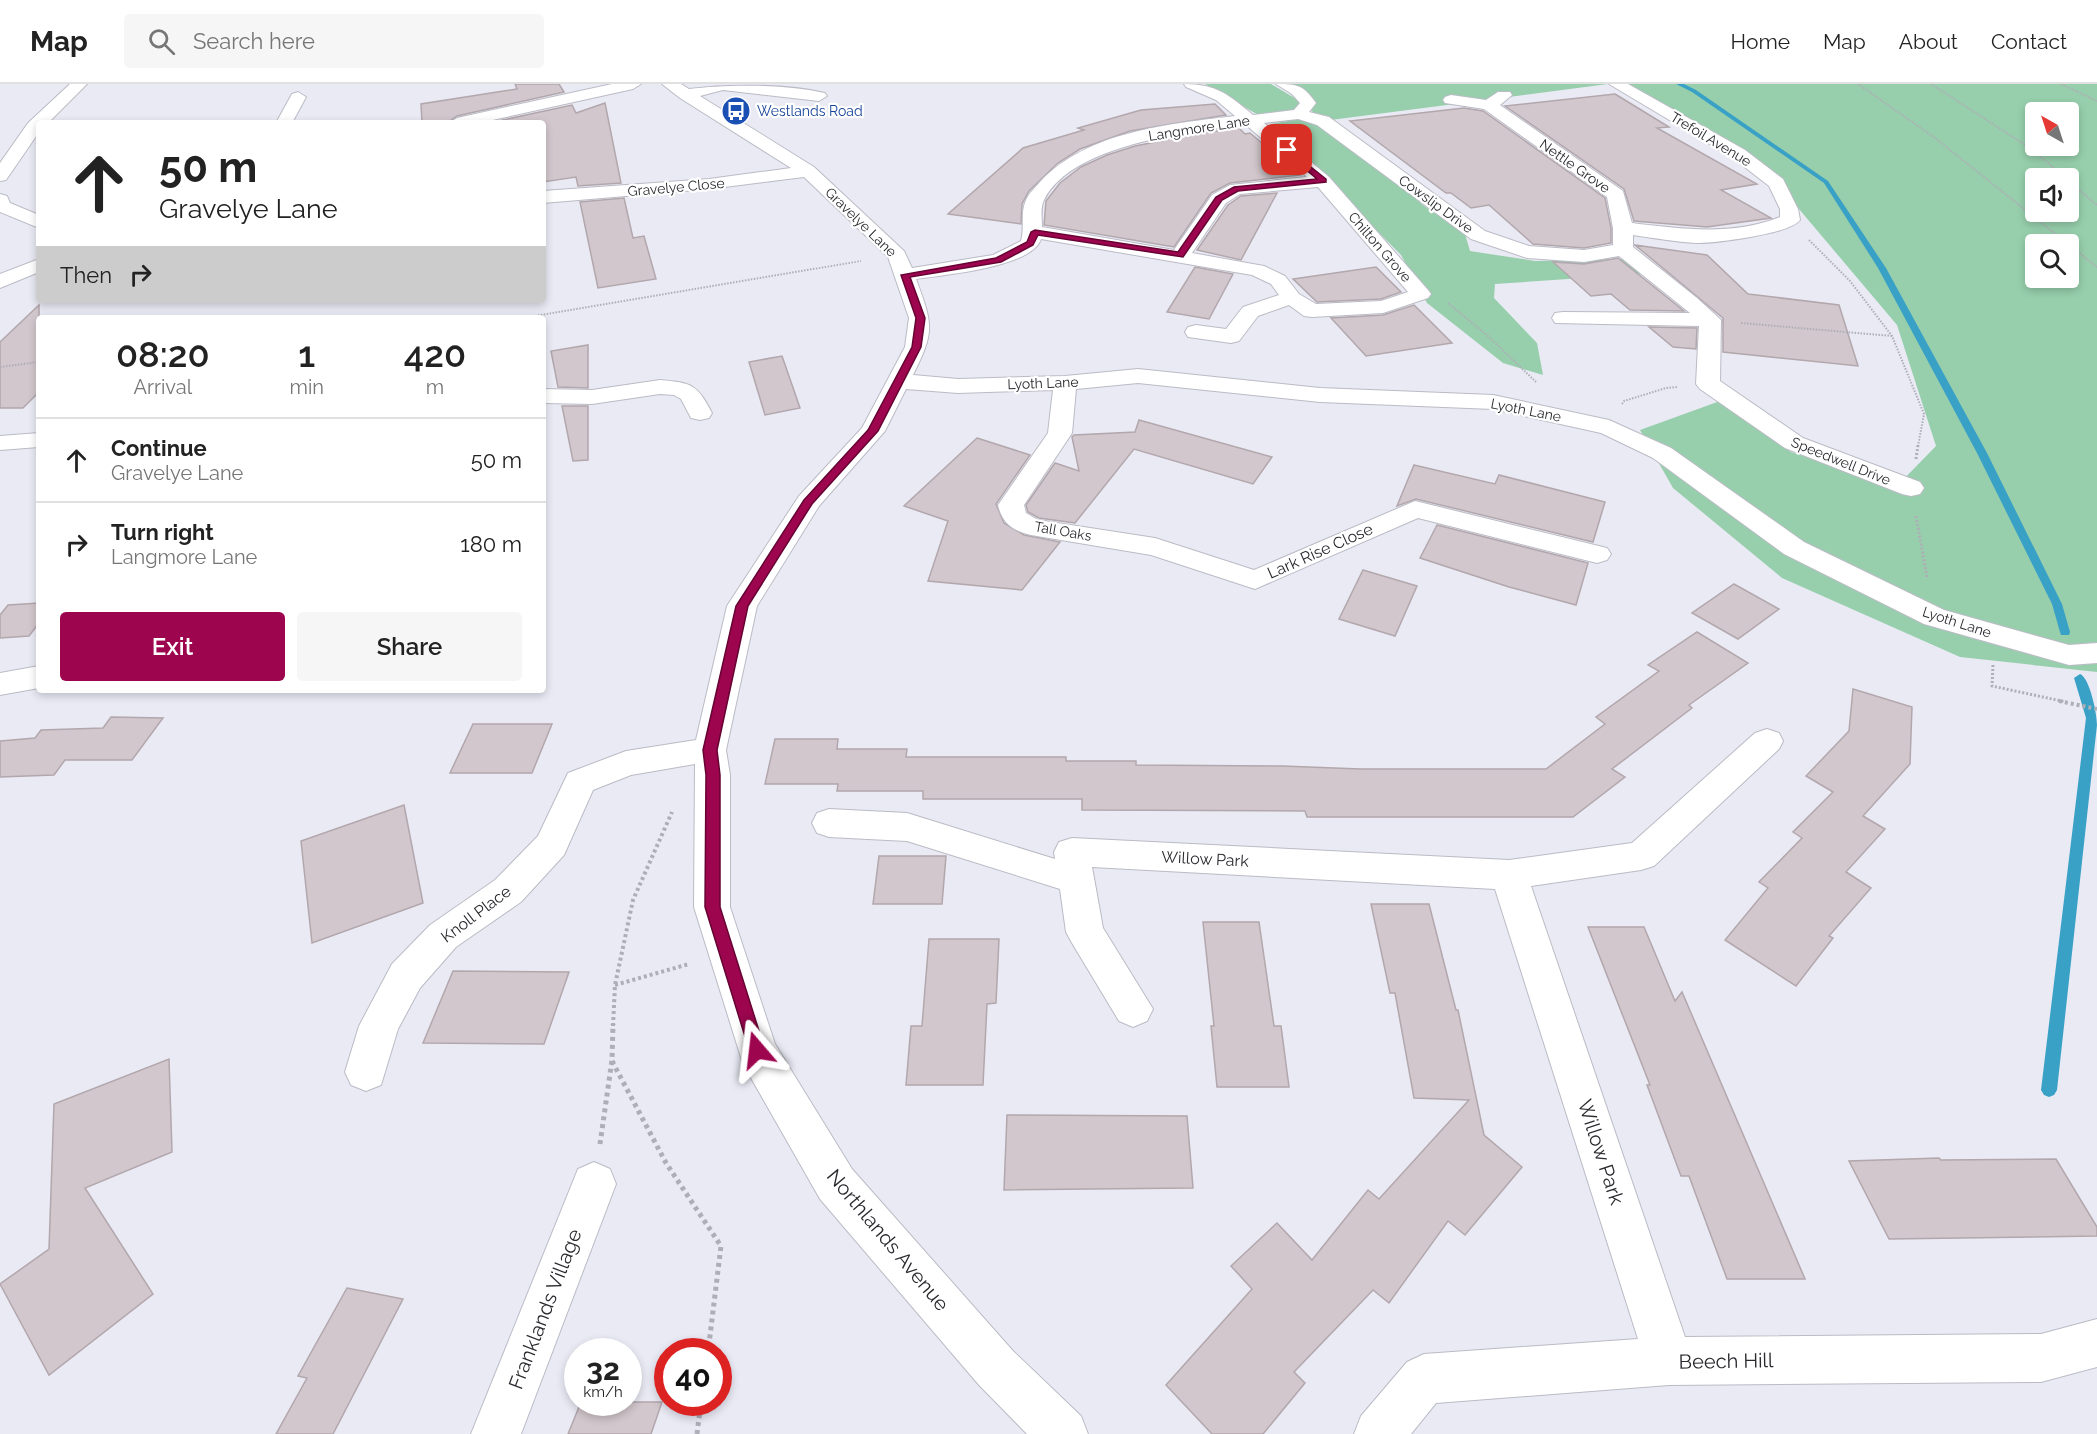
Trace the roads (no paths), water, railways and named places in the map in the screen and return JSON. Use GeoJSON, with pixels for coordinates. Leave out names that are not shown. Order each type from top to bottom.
{"type":"FeatureCollection","features":[{"type":"Feature","properties":{"kind":"street"},"geometry":{"type":"LineString","coordinates":[[41,120],[79,84]]}},
{"type":"Feature","properties":{"kind":"street"},"geometry":{"type":"LineString","coordinates":[[471,120],[633,84]]}},
{"type":"Feature","properties":{"kind":"street","name":"Chilton Grove"},"geometry":{"type":"LineString","coordinates":[[1035,232],[1257,270],[1278,280],[1292,298],[1312,311],[1383,307],[1421,294],[1323,181],[1222,97],[1192,84]]}},
{"type":"Feature","properties":{"kind":"street"},"geometry":{"type":"LineString","coordinates":[[1284,84],[1298,91],[1308,104],[1299,114]]}},
{"type":"Feature","properties":{"kind":"street","name":"Trefoil Avenue"},"geometry":{"type":"LineString","coordinates":[[1617,84],[1739,154],[1777,183],[1789,209],[1790,220],[1770,228],[1698,237],[1623,239]]}},
{"type":"Feature","properties":{"kind":"street"},"geometry":{"type":"LineString","coordinates":[[690,88],[723,85],[814,98],[838,89]]}},
{"type":"Feature","properties":{"kind":"street","name":"Gravelye Lane"},"geometry":{"type":"LineString","coordinates":[[690,88],[808,171],[897,255],[920,318],[916,347],[873,431],[808,502],[742,606],[711,763]]}},
{"type":"Feature","properties":{"kind":"street"},"geometry":{"type":"LineString","coordinates":[[1489,105],[1504,95]]}},
{"type":"Feature","properties":{"kind":"street"},"geometry":{"type":"LineString","coordinates":[[286,120],[298,97]]}},
{"type":"Feature","properties":{"kind":"street","name":"Nettle Grove"},"geometry":{"type":"LineString","coordinates":[[1451,100],[1489,105],[1616,195],[1623,239]]}},
{"type":"Feature","properties":{"kind":"street","name":"Langmore Lane"},"geometry":{"type":"LineString","coordinates":[[1035,232],[1031,207],[1038,194],[1064,168],[1088,155],[1137,138],[1181,128],[1299,114]]}},
{"type":"Feature","properties":{"kind":"street","name":"Cowslip Drive"},"geometry":{"type":"LineString","coordinates":[[1299,114],[1323,121],[1478,235],[1527,252],[1584,256],[1623,239]]}},
{"type":"Feature","properties":{"kind":"street"},"geometry":{"type":"LineString","coordinates":[[0,176],[36,125]]}},
{"type":"Feature","properties":{"kind":"street","name":"Gravelye Close"},"geometry":{"type":"LineString","coordinates":[[546,197],[699,185],[808,171]]}},
{"type":"Feature","properties":{"kind":"street"},"geometry":{"type":"LineString","coordinates":[[1180,255],[1219,199],[1236,189],[1323,181]]}},
{"type":"Feature","properties":{"kind":"street"},"geometry":{"type":"LineString","coordinates":[[0,200],[1,206],[36,221]]}},
{"type":"Feature","properties":{"kind":"street"},"geometry":{"type":"LineString","coordinates":[[905,275],[998,260],[1030,244],[1035,232]]}},
{"type":"Feature","properties":{"kind":"street"},"geometry":{"type":"LineString","coordinates":[[1623,239],[1710,320]]}},
{"type":"Feature","properties":{"kind":"street"},"geometry":{"type":"LineString","coordinates":[[0,282],[36,266]]}},
{"type":"Feature","properties":{"kind":"street"},"geometry":{"type":"LineString","coordinates":[[1196,332],[1231,336],[1238,331],[1243,318],[1257,307],[1292,298]]}},
{"type":"Feature","properties":{"kind":"street"},"geometry":{"type":"LineString","coordinates":[[1563,318],[1710,320]]}},
{"type":"Feature","properties":{"kind":"street","name":"Speedwell Drive"},"geometry":{"type":"LineString","coordinates":[[1710,320],[1707,384],[1794,443],[1911,488]]}},
{"type":"Feature","properties":{"kind":"street","name":"Lyoth Lane"},"geometry":{"type":"LineString","coordinates":[[898,381],[958,386],[1065,383],[1138,376],[1320,395],[1493,402],[1609,427],[1662,453],[1794,548],[1934,617],[2069,655],[2097,653]]}},
{"type":"Feature","properties":{"kind":"street","name":"Tall Oaks"},"geometry":{"type":"LineString","coordinates":[[1065,383],[1060,433],[1011,505],[1014,517],[1031,527],[1155,547]]}},
{"type":"Feature","properties":{"kind":"street"},"geometry":{"type":"LineString","coordinates":[[546,396],[592,397],[660,387],[679,388],[692,396],[700,413]]}},
{"type":"Feature","properties":{"kind":"street"},"geometry":{"type":"LineString","coordinates":[[0,443],[36,440]]}},
{"type":"Feature","properties":{"kind":"street","name":"Lark Rise Close"},"geometry":{"type":"LineString","coordinates":[[1155,547],[1255,580],[1410,500],[1597,554]]}},
{"type":"Feature","properties":{"kind":"street"},"geometry":{"type":"LineString","coordinates":[[0,684],[36,678]]}},
{"type":"Feature","properties":{"kind":"street","name":"Willow Park"},"geometry":{"type":"LineString","coordinates":[[1133,1009],[1085,932],[1072,852],[1509,875],[1641,856],[1767,741]]}},
{"type":"Feature","properties":{"kind":"street","name":"Knoll Place"},"geometry":{"type":"LineString","coordinates":[[366,1072],[379,1026],[406,976],[443,936],[508,891],[552,845],[580,782],[626,763],[711,763]]}},
{"type":"Feature","properties":{"kind":"street","name":"Northlands Avenue"},"geometry":{"type":"LineString","coordinates":[[711,763],[712,907],[757,1050],[836,1184],[996,1368],[1063,1434]]}},
{"type":"Feature","properties":{"kind":"street"},"geometry":{"type":"LineString","coordinates":[[829,823],[907,827],[1076,879]]}},
{"type":"Feature","properties":{"kind":"street","name":"Willow Park"},"geometry":{"type":"LineString","coordinates":[[1509,875],[1669,1361]]}},
{"type":"Feature","properties":{"kind":"street","name":"Franklands Village"},"geometry":{"type":"LineString","coordinates":[[496,1434],[594,1184]]}},
{"type":"Feature","properties":{"kind":"street","name":"Beech Hill"},"geometry":{"type":"LineString","coordinates":[[1380,1434],[1424,1379],[1669,1361],[2041,1358],[2097,1343]]}},
{"type":"Feature","properties":{"kind":"waterway"},"geometry":{"type":"LineString","coordinates":[[1679,84],[1694,91],[1826,182],[1882,268],[1982,453],[2057,604],[2065,632]]}},
{"type":"Feature","properties":{"kind":"waterway"},"geometry":{"type":"LineString","coordinates":[[2049,1090],[2092,718],[2080,678]]}},
{"type":"Feature","properties":{"kind":"place","name":"Westlands Road"},"geometry":{"type":"Point","coordinates":[736,111]}}]}
